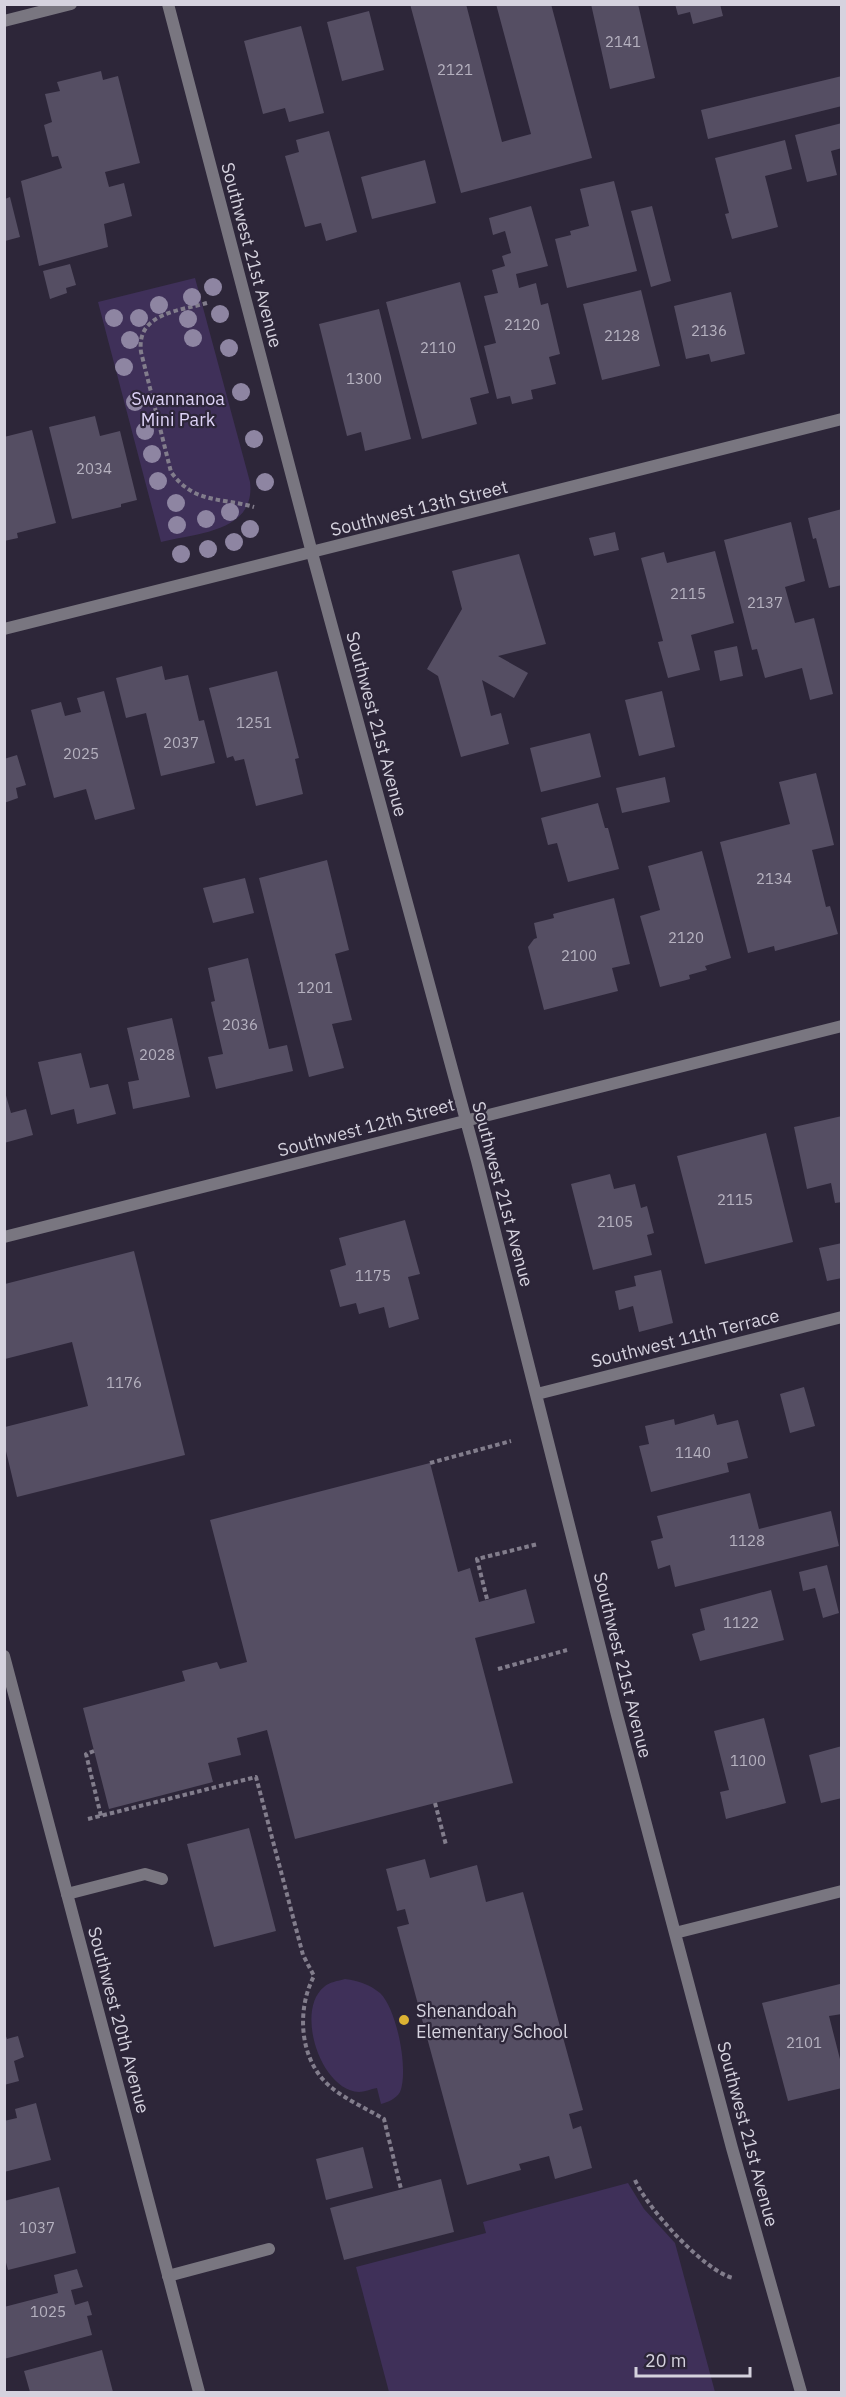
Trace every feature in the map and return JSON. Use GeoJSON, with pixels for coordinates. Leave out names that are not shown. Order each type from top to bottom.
{"type":"FeatureCollection","features":[{"type":"Feature","properties":{"kind":"street"},"geometry":{"type":"LineString","coordinates":[[4,21],[71,4]]}},
{"type":"Feature","properties":{"kind":"street","name":"Southwest 21st Avenue"},"geometry":{"type":"LineString","coordinates":[[168,4],[312,553],[466,1120],[537,1394],[616,1715],[801,2392]]}},
{"type":"Feature","properties":{"kind":"street","name":"Southwest 13th Street"},"geometry":{"type":"LineString","coordinates":[[4,629],[842,419]]}},
{"type":"Feature","properties":{"kind":"street","name":"Southwest 12th Street"},"geometry":{"type":"LineString","coordinates":[[4,1237],[842,1026]]}},
{"type":"Feature","properties":{"kind":"street","name":"Southwest 11th Terrace"},"geometry":{"type":"LineString","coordinates":[[537,1394],[842,1317]]}},
{"type":"Feature","properties":{"kind":"street","name":"Southwest 20th Avenue"},"geometry":{"type":"LineString","coordinates":[[4,1656],[199,2392]]}},
{"type":"Feature","properties":{"kind":"street"},"geometry":{"type":"LineString","coordinates":[[67,1894],[145,1874],[162,1879]]}},
{"type":"Feature","properties":{"kind":"street"},"geometry":{"type":"LineString","coordinates":[[675,1933],[842,1891]]}},
{"type":"Feature","properties":{"kind":"street"},"geometry":{"type":"LineString","coordinates":[[168,2276],[269,2249]]}},
{"type":"Feature","properties":{"kind":"path"},"geometry":{"type":"LineString","coordinates":[[207,303],[150,322],[140,339],[141,352],[171,472],[178,482],[188,491],[202,497],[254,507]]}},
{"type":"Feature","properties":{"kind":"path"},"geometry":{"type":"LineString","coordinates":[[430,1463],[511,1441]]}},
{"type":"Feature","properties":{"kind":"path"},"geometry":{"type":"LineString","coordinates":[[487,1599],[477,1559],[538,1544]]}},
{"type":"Feature","properties":{"kind":"path"},"geometry":{"type":"LineString","coordinates":[[498,1669],[567,1650]]}},
{"type":"Feature","properties":{"kind":"path"},"geometry":{"type":"LineString","coordinates":[[94,1751],[86,1754],[101,1816]]}},
{"type":"Feature","properties":{"kind":"path"},"geometry":{"type":"LineString","coordinates":[[88,1819],[256,1777],[303,1955],[314,1976],[306,1990],[304,2010],[303,2028],[308,2051],[319,2073],[330,2087],[384,2119],[401,2189]]}},
{"type":"Feature","properties":{"kind":"path"},"geometry":{"type":"LineString","coordinates":[[435,1803],[446,1845]]}},
{"type":"Feature","properties":{"kind":"path"},"geometry":{"type":"LineString","coordinates":[[634,2180],[646,2202],[666,2226],[702,2258],[733,2278]]}},
{"type":"Feature","properties":{"kind":"green space","name":"Swannanoa Mini Park"},"geometry":{"type":"Polygon","coordinates":[[[195,278],[250,482],[249,499],[244,511],[234,521],[207,532],[161,542],[98,302],[195,278]]]}},
{"type":"Feature","properties":{"kind":"green space"},"geometry":{"type":"Polygon","coordinates":[[[345,1979],[372,1987],[380,1993],[392,2012],[400,2041],[402,2082],[400,2092],[396,2097],[381,2104],[377,2088],[359,2092],[345,2088],[333,2078],[323,2064],[316,2047],[312,2030],[312,2013],[316,1998],[326,1985],[345,1979]]]}},
{"type":"Feature","properties":{"kind":"green space"},"geometry":{"type":"Polygon","coordinates":[[[628,2183],[644,2209],[675,2243],[715,2392],[389,2392],[356,2267],[486,2233],[483,2222],[628,2183]]]}},
{"type":"Feature","properties":{"kind":"building"},"geometry":{"type":"Polygon","coordinates":[[[410,4],[466,4],[502,142],[531,134],[496,4],[551,4],[592,158],[461,193],[410,4]]]}},
{"type":"Feature","properties":{"kind":"building"},"geometry":{"type":"Polygon","coordinates":[[[591,4],[638,4],[655,78],[610,89],[591,4]]]}},
{"type":"Feature","properties":{"kind":"building"},"geometry":{"type":"Polygon","coordinates":[[[675,4],[720,4],[723,16],[693,24],[690,12],[678,15],[675,4]]]}},
{"type":"Feature","properties":{"kind":"building"},"geometry":{"type":"Polygon","coordinates":[[[369,11],[384,70],[342,81],[327,22],[369,11]]]}},
{"type":"Feature","properties":{"kind":"building"},"geometry":{"type":"Polygon","coordinates":[[[301,26],[324,113],[289,122],[285,108],[263,114],[244,41],[301,26]]]}},
{"type":"Feature","properties":{"kind":"building"},"geometry":{"type":"Polygon","coordinates":[[[101,71],[103,80],[118,76],[140,163],[105,172],[109,187],[124,183],[132,216],[104,224],[108,247],[39,266],[21,181],[62,168],[58,156],[52,157],[44,125],[52,122],[45,94],[60,91],[57,82],[101,71]]]}},
{"type":"Feature","properties":{"kind":"building"},"geometry":{"type":"Polygon","coordinates":[[[842,76],[842,106],[708,139],[701,110],[842,76]]]}},
{"type":"Feature","properties":{"kind":"building"},"geometry":{"type":"Polygon","coordinates":[[[842,123],[842,148],[831,151],[837,175],[807,182],[795,135],[842,123]]]}},
{"type":"Feature","properties":{"kind":"building"},"geometry":{"type":"Polygon","coordinates":[[[329,131],[357,232],[326,241],[321,223],[305,227],[285,156],[299,152],[296,140],[329,131]]]}},
{"type":"Feature","properties":{"kind":"building"},"geometry":{"type":"Polygon","coordinates":[[[785,140],[792,169],[765,176],[778,227],[732,239],[725,214],[729,213],[715,158],[785,140]]]}},
{"type":"Feature","properties":{"kind":"building"},"geometry":{"type":"Polygon","coordinates":[[[425,160],[436,203],[372,219],[361,177],[425,160]]]}},
{"type":"Feature","properties":{"kind":"building"},"geometry":{"type":"Polygon","coordinates":[[[614,181],[637,271],[567,288],[555,239],[571,235],[570,231],[589,226],[580,189],[614,181]]]}},
{"type":"Feature","properties":{"kind":"building"},"geometry":{"type":"Polygon","coordinates":[[[10,197],[20,237],[5,241],[5,199],[10,197]]]}},
{"type":"Feature","properties":{"kind":"building"},"geometry":{"type":"Polygon","coordinates":[[[531,206],[548,266],[516,274],[519,288],[536,283],[541,305],[548,303],[560,354],[549,357],[556,384],[531,390],[533,399],[512,404],[510,396],[497,399],[484,346],[496,343],[484,296],[498,293],[492,270],[505,266],[502,256],[511,253],[505,231],[493,235],[489,218],[531,206]]]}},
{"type":"Feature","properties":{"kind":"building"},"geometry":{"type":"Polygon","coordinates":[[[652,206],[671,281],[651,287],[631,211],[652,206]]]}},
{"type":"Feature","properties":{"kind":"building"},"geometry":{"type":"Polygon","coordinates":[[[70,264],[76,285],[66,288],[67,293],[50,299],[43,271],[70,264]]]}},
{"type":"Feature","properties":{"kind":"building"},"geometry":{"type":"Polygon","coordinates":[[[460,282],[489,393],[470,398],[477,424],[422,439],[386,302],[460,282]]]}},
{"type":"Feature","properties":{"kind":"building"},"geometry":{"type":"Polygon","coordinates":[[[641,290],[660,366],[602,380],[583,304],[641,290]]]}},
{"type":"Feature","properties":{"kind":"building"},"geometry":{"type":"Polygon","coordinates":[[[731,292],[745,354],[711,362],[709,354],[686,359],[674,306],[731,292]]]}},
{"type":"Feature","properties":{"kind":"building"},"geometry":{"type":"Polygon","coordinates":[[[379,309],[411,439],[365,451],[361,432],[347,436],[319,324],[379,309]]]}},
{"type":"Feature","properties":{"kind":"building"},"geometry":{"type":"Polygon","coordinates":[[[95,416],[100,436],[120,431],[137,500],[121,504],[121,507],[72,519],[49,427],[95,416]]]}},
{"type":"Feature","properties":{"kind":"building"},"geometry":{"type":"Polygon","coordinates":[[[32,430],[56,523],[17,533],[18,538],[4,541],[4,437],[32,430]]]}},
{"type":"Feature","properties":{"kind":"building"},"geometry":{"type":"Polygon","coordinates":[[[842,509],[842,585],[829,588],[816,538],[813,539],[808,518],[842,509]]]}},
{"type":"Feature","properties":{"kind":"building"},"geometry":{"type":"Polygon","coordinates":[[[791,522],[805,581],[785,587],[795,623],[814,618],[833,694],[810,700],[802,668],[765,678],[757,649],[752,650],[724,540],[791,522]]]}},
{"type":"Feature","properties":{"kind":"building"},"geometry":{"type":"Polygon","coordinates":[[[615,532],[619,550],[594,556],[589,538],[615,532]]]}},
{"type":"Feature","properties":{"kind":"building"},"geometry":{"type":"Polygon","coordinates":[[[715,551],[734,623],[691,635],[700,670],[668,678],[658,642],[663,641],[641,558],[664,552],[667,563],[715,551]]]}},
{"type":"Feature","properties":{"kind":"building"},"geometry":{"type":"Polygon","coordinates":[[[519,554],[546,644],[498,656],[528,673],[514,698],[482,680],[491,716],[501,713],[509,744],[461,757],[438,676],[427,669],[462,609],[452,571],[519,554]]]}},
{"type":"Feature","properties":{"kind":"building"},"geometry":{"type":"Polygon","coordinates":[[[737,646],[743,676],[720,681],[714,651],[737,646]]]}},
{"type":"Feature","properties":{"kind":"building"},"geometry":{"type":"Polygon","coordinates":[[[162,666],[165,680],[188,675],[199,721],[204,720],[215,763],[161,776],[146,713],[126,718],[116,678],[162,666]]]}},
{"type":"Feature","properties":{"kind":"building"},"geometry":{"type":"Polygon","coordinates":[[[277,671],[299,758],[295,759],[303,794],[256,806],[244,759],[235,761],[233,756],[227,758],[209,688],[277,671]]]}},
{"type":"Feature","properties":{"kind":"building"},"geometry":{"type":"Polygon","coordinates":[[[104,691],[135,809],[95,820],[86,789],[54,798],[31,710],[61,702],[65,716],[81,712],[77,698],[104,691]]]}},
{"type":"Feature","properties":{"kind":"building"},"geometry":{"type":"Polygon","coordinates":[[[662,691],[675,747],[639,756],[625,700],[662,691]]]}},
{"type":"Feature","properties":{"kind":"building"},"geometry":{"type":"Polygon","coordinates":[[[590,733],[601,777],[541,792],[530,748],[590,733]]]}},
{"type":"Feature","properties":{"kind":"building"},"geometry":{"type":"Polygon","coordinates":[[[17,755],[26,785],[16,788],[18,798],[4,803],[4,759],[17,755]]]}},
{"type":"Feature","properties":{"kind":"building"},"geometry":{"type":"Polygon","coordinates":[[[816,773],[834,845],[812,850],[826,907],[830,906],[838,934],[775,951],[774,946],[748,953],[720,842],[790,824],[779,782],[816,773]]]}},
{"type":"Feature","properties":{"kind":"building"},"geometry":{"type":"Polygon","coordinates":[[[665,777],[670,802],[622,813],[616,788],[665,777]]]}},
{"type":"Feature","properties":{"kind":"building"},"geometry":{"type":"Polygon","coordinates":[[[598,803],[605,828],[608,828],[619,869],[568,882],[557,843],[548,845],[541,818],[598,803]]]}},
{"type":"Feature","properties":{"kind":"building"},"geometry":{"type":"Polygon","coordinates":[[[702,851],[731,958],[705,966],[707,970],[689,975],[690,979],[660,987],[640,916],[660,910],[648,866],[702,851]]]}},
{"type":"Feature","properties":{"kind":"building"},"geometry":{"type":"Polygon","coordinates":[[[327,860],[349,950],[335,954],[352,1020],[332,1024],[344,1068],[309,1077],[259,878],[327,860]]]}},
{"type":"Feature","properties":{"kind":"building"},"geometry":{"type":"Polygon","coordinates":[[[245,878],[254,913],[213,923],[203,888],[245,878]]]}},
{"type":"Feature","properties":{"kind":"building"},"geometry":{"type":"Polygon","coordinates":[[[614,898],[630,964],[612,968],[618,991],[544,1010],[528,947],[537,938],[534,923],[554,918],[553,914],[614,898]]]}},
{"type":"Feature","properties":{"kind":"building"},"geometry":{"type":"Polygon","coordinates":[[[248,958],[269,1049],[287,1045],[293,1071],[216,1089],[208,1057],[223,1054],[211,1002],[215,1001],[208,968],[248,958]]]}},
{"type":"Feature","properties":{"kind":"building"},"geometry":{"type":"Polygon","coordinates":[[[172,1018],[190,1097],[133,1109],[128,1082],[139,1080],[127,1028],[172,1018]]]}},
{"type":"Feature","properties":{"kind":"building"},"geometry":{"type":"Polygon","coordinates":[[[81,1053],[90,1088],[108,1084],[116,1114],[77,1124],[74,1109],[51,1115],[38,1062],[81,1053]]]}},
{"type":"Feature","properties":{"kind":"building"},"geometry":{"type":"Polygon","coordinates":[[[5,1092],[11,1113],[26,1109],[33,1135],[4,1143],[5,1092]]]}},
{"type":"Feature","properties":{"kind":"building"},"geometry":{"type":"Polygon","coordinates":[[[842,1116],[842,1202],[835,1203],[831,1183],[807,1189],[794,1127],[842,1116]]]}},
{"type":"Feature","properties":{"kind":"building"},"geometry":{"type":"Polygon","coordinates":[[[766,1133],[793,1242],[705,1264],[677,1156],[766,1133]]]}},
{"type":"Feature","properties":{"kind":"building"},"geometry":{"type":"Polygon","coordinates":[[[610,1174],[614,1189],[635,1184],[641,1208],[647,1206],[654,1233],[647,1235],[652,1255],[593,1270],[571,1184],[610,1174]]]}},
{"type":"Feature","properties":{"kind":"building"},"geometry":{"type":"Polygon","coordinates":[[[405,1220],[420,1274],[408,1277],[419,1319],[389,1328],[384,1307],[359,1314],[356,1303],[340,1307],[330,1270],[346,1265],[339,1238],[405,1220]]]}},
{"type":"Feature","properties":{"kind":"building"},"geometry":{"type":"Polygon","coordinates":[[[842,1243],[842,1278],[827,1281],[819,1248],[842,1243]]]}},
{"type":"Feature","properties":{"kind":"building"},"geometry":{"type":"Polygon","coordinates":[[[134,1251],[185,1455],[17,1497],[5,1447],[5,1427],[88,1406],[72,1342],[5,1359],[5,1284],[134,1251]]]}},
{"type":"Feature","properties":{"kind":"building"},"geometry":{"type":"Polygon","coordinates":[[[661,1270],[673,1323],[639,1332],[633,1306],[619,1310],[615,1291],[636,1286],[634,1276],[661,1270]]]}},
{"type":"Feature","properties":{"kind":"building"},"geometry":{"type":"Polygon","coordinates":[[[804,1387],[815,1426],[790,1433],[780,1394],[804,1387]]]}},
{"type":"Feature","properties":{"kind":"building"},"geometry":{"type":"Polygon","coordinates":[[[714,1414],[717,1425],[738,1420],[748,1458],[727,1463],[729,1472],[651,1492],[639,1446],[649,1444],[645,1426],[674,1419],[675,1425],[714,1414]]]}},
{"type":"Feature","properties":{"kind":"building"},"geometry":{"type":"Polygon","coordinates":[[[430,1463],[458,1572],[470,1568],[479,1602],[526,1589],[535,1623],[475,1638],[513,1783],[295,1839],[267,1730],[237,1738],[241,1755],[208,1763],[213,1782],[109,1809],[83,1708],[185,1681],[182,1671],[217,1662],[220,1669],[247,1662],[210,1520],[430,1463]]]}},
{"type":"Feature","properties":{"kind":"building"},"geometry":{"type":"Polygon","coordinates":[[[750,1493],[759,1529],[831,1511],[839,1546],[675,1587],[670,1565],[658,1569],[651,1541],[663,1538],[657,1516],[750,1493]]]}},
{"type":"Feature","properties":{"kind":"building"},"geometry":{"type":"Polygon","coordinates":[[[827,1565],[839,1613],[823,1618],[815,1588],[803,1591],[799,1572],[827,1565]]]}},
{"type":"Feature","properties":{"kind":"building"},"geometry":{"type":"Polygon","coordinates":[[[771,1590],[784,1640],[700,1661],[692,1634],[705,1630],[700,1609],[771,1590]]]}},
{"type":"Feature","properties":{"kind":"building"},"geometry":{"type":"Polygon","coordinates":[[[764,1718],[786,1803],[726,1819],[720,1792],[729,1790],[714,1731],[764,1718]]]}},
{"type":"Feature","properties":{"kind":"building"},"geometry":{"type":"Polygon","coordinates":[[[842,1746],[842,1798],[821,1803],[809,1755],[842,1746]]]}},
{"type":"Feature","properties":{"kind":"building"},"geometry":{"type":"Polygon","coordinates":[[[249,1828],[276,1931],[214,1947],[187,1844],[249,1828]]]}},
{"type":"Feature","properties":{"kind":"building"},"geometry":{"type":"Polygon","coordinates":[[[425,1859],[430,1878],[477,1865],[486,1902],[523,1892],[583,2110],[569,2114],[573,2129],[581,2126],[592,2168],[555,2179],[549,2156],[519,2164],[521,2170],[467,2185],[397,1927],[409,1924],[405,1909],[397,1911],[386,1869],[425,1859]]]}},
{"type":"Feature","properties":{"kind":"building"},"geometry":{"type":"Polygon","coordinates":[[[840,1984],[842,2014],[829,2016],[842,2067],[842,2088],[788,2101],[762,2003],[840,1984]]]}},
{"type":"Feature","properties":{"kind":"building"},"geometry":{"type":"Polygon","coordinates":[[[4,2031],[7,2039],[18,2036],[24,2057],[14,2061],[19,2081],[4,2085],[4,2031]]]}},
{"type":"Feature","properties":{"kind":"building"},"geometry":{"type":"Polygon","coordinates":[[[36,2103],[51,2160],[4,2172],[4,2121],[17,2118],[15,2109],[36,2103]]]}},
{"type":"Feature","properties":{"kind":"building"},"geometry":{"type":"Polygon","coordinates":[[[363,2147],[373,2188],[326,2200],[316,2159],[363,2147]]]}},
{"type":"Feature","properties":{"kind":"building"},"geometry":{"type":"Polygon","coordinates":[[[441,2179],[454,2232],[344,2260],[330,2208],[441,2179]]]}},
{"type":"Feature","properties":{"kind":"building"},"geometry":{"type":"Polygon","coordinates":[[[59,2187],[76,2253],[8,2270],[4,2255],[4,2201],[59,2187]]]}},
{"type":"Feature","properties":{"kind":"building"},"geometry":{"type":"Polygon","coordinates":[[[77,2269],[83,2287],[71,2290],[75,2305],[88,2301],[92,2315],[87,2316],[92,2335],[4,2359],[4,2307],[58,2293],[54,2275],[77,2269]]]}},
{"type":"Feature","properties":{"kind":"building"},"geometry":{"type":"Polygon","coordinates":[[[102,2350],[113,2392],[30,2392],[24,2371],[102,2350]]]}},
{"type":"Feature","properties":{"kind":"place","name":"Shenandoah Elementary School"},"geometry":{"type":"Point","coordinates":[404,2020]}}]}
